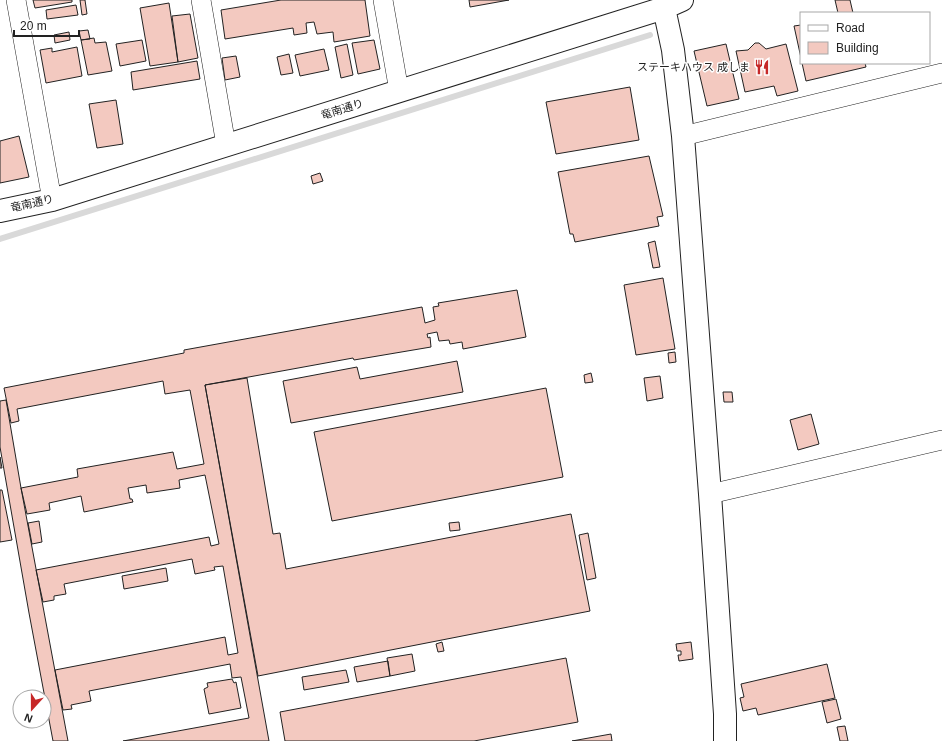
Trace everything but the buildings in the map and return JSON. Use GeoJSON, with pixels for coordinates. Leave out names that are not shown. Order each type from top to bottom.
{"type":"FeatureCollection","features":[{"type":"Feature","properties":{"kind":"street"},"geometry":{"type":"LineString","coordinates":[[16,0],[52,200]]}},
{"type":"Feature","properties":{"kind":"street"},"geometry":{"type":"LineString","coordinates":[[201,0],[226,145]]}},
{"type":"Feature","properties":{"kind":"street"},"geometry":{"type":"LineString","coordinates":[[383,0],[399,91]]}},
{"type":"Feature","properties":{"kind":"street"},"geometry":{"type":"LineString","coordinates":[[669,3],[683,136],[710,494],[725,714],[725,741]]}},
{"type":"Feature","properties":{"kind":"street","name":"竜南通り"},"geometry":{"type":"LineString","coordinates":[[0,211],[52,200],[399,91],[669,3]]}},
{"type":"Feature","properties":{"kind":"street"},"geometry":{"type":"LineString","coordinates":[[683,136],[942,73]]}},
{"type":"Feature","properties":{"kind":"street"},"geometry":{"type":"LineString","coordinates":[[710,494],[942,440]]}},
{"type":"Feature","properties":{"kind":"waterway"},"geometry":{"type":"LineString","coordinates":[[0,239],[650,35]]}},
{"type":"Feature","properties":{"kind":"place","name":"ステーキハウス 成しま"},"geometry":{"type":"Point","coordinates":[762,67]}}]}
